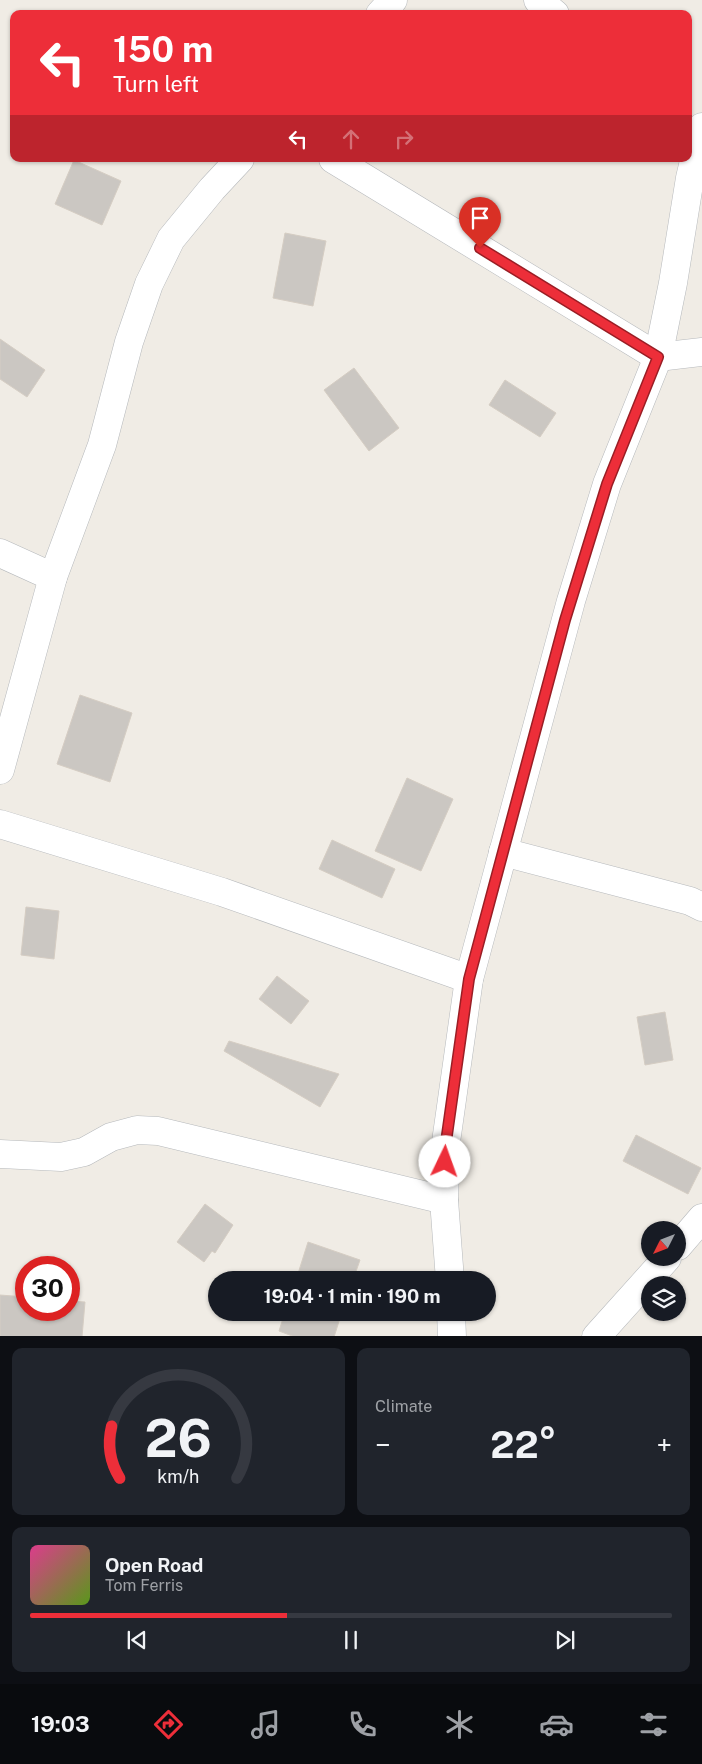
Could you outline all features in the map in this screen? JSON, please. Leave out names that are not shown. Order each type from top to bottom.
[{"type":"street","points":[[384,10],[393,0]]},
{"type":"street","points":[[538,0],[550,10]]},
{"type":"street","points":[[449,1271],[444,1200],[446,1142],[469,979],[571,601],[604,493],[658,357],[673,284],[690,178],[702,128],[692,120]]},
{"type":"street","points":[[0,770],[53,577],[102,445],[129,342],[150,284],[171,239],[212,189],[237,162]]},
{"type":"street","points":[[338,162],[658,357],[702,352]]},
{"type":"street","points":[[0,553],[53,577]]},
{"type":"street","points":[[0,824],[222,892],[469,979]]},
{"type":"street","points":[[503,852],[690,901],[702,907]]},
{"type":"street","points":[[0,1154],[61,1157],[84,1152],[111,1137],[137,1130],[158,1131],[444,1200]]},
{"type":"street","points":[[686,1237],[701,1221]]},
{"type":"street","points":[[596,1336],[660,1266]]},
{"type":"street","points":[[451,1321],[452,1336]]},
{"type":"building","points":[[73,162],[78,162],[121,181],[102,225],[55,204]]},
{"type":"building","points":[[285,233],[326,241],[313,306],[273,298]]},
{"type":"building","points":[[0,339],[45,370],[27,397],[0,379]]},
{"type":"building","points":[[354,368],[399,428],[369,451],[324,390]]},
{"type":"building","points":[[505,380],[556,413],[540,437],[489,405]]},
{"type":"building","points":[[80,695],[132,713],[110,782],[57,764]]},
{"type":"building","points":[[407,778],[453,799],[421,871],[375,851]]},
{"type":"building","points":[[332,840],[395,869],[382,898],[319,869]]},
{"type":"building","points":[[26,907],[59,911],[54,959],[21,955]]},
{"type":"building","points":[[277,976],[309,1001],[291,1024],[259,999]]},
{"type":"building","points":[[665,1012],[673,1060],[645,1065],[637,1017]]},
{"type":"building","points":[[229,1041],[339,1074],[320,1107],[224,1051]]},
{"type":"building","points":[[636,1135],[701,1168],[688,1194],[623,1161]]},
{"type":"building","points":[[205,1204],[233,1225],[215,1253],[212,1251],[204,1262],[177,1242]]},
{"type":"building","points":[[308,1242],[360,1260],[356,1271],[299,1271]]},
{"type":"building","points":[[0,1295],[15,1296],[15,1321],[80,1321],[80,1302],[85,1302],[82,1336],[0,1336]]},
{"type":"building","points":[[282,1321],[339,1321],[334,1336],[292,1336],[279,1331]]},
{"type":"route","points":[[445,1162],[446,1142],[469,979],[565,620],[607,484],[658,357],[480,248]]}]
